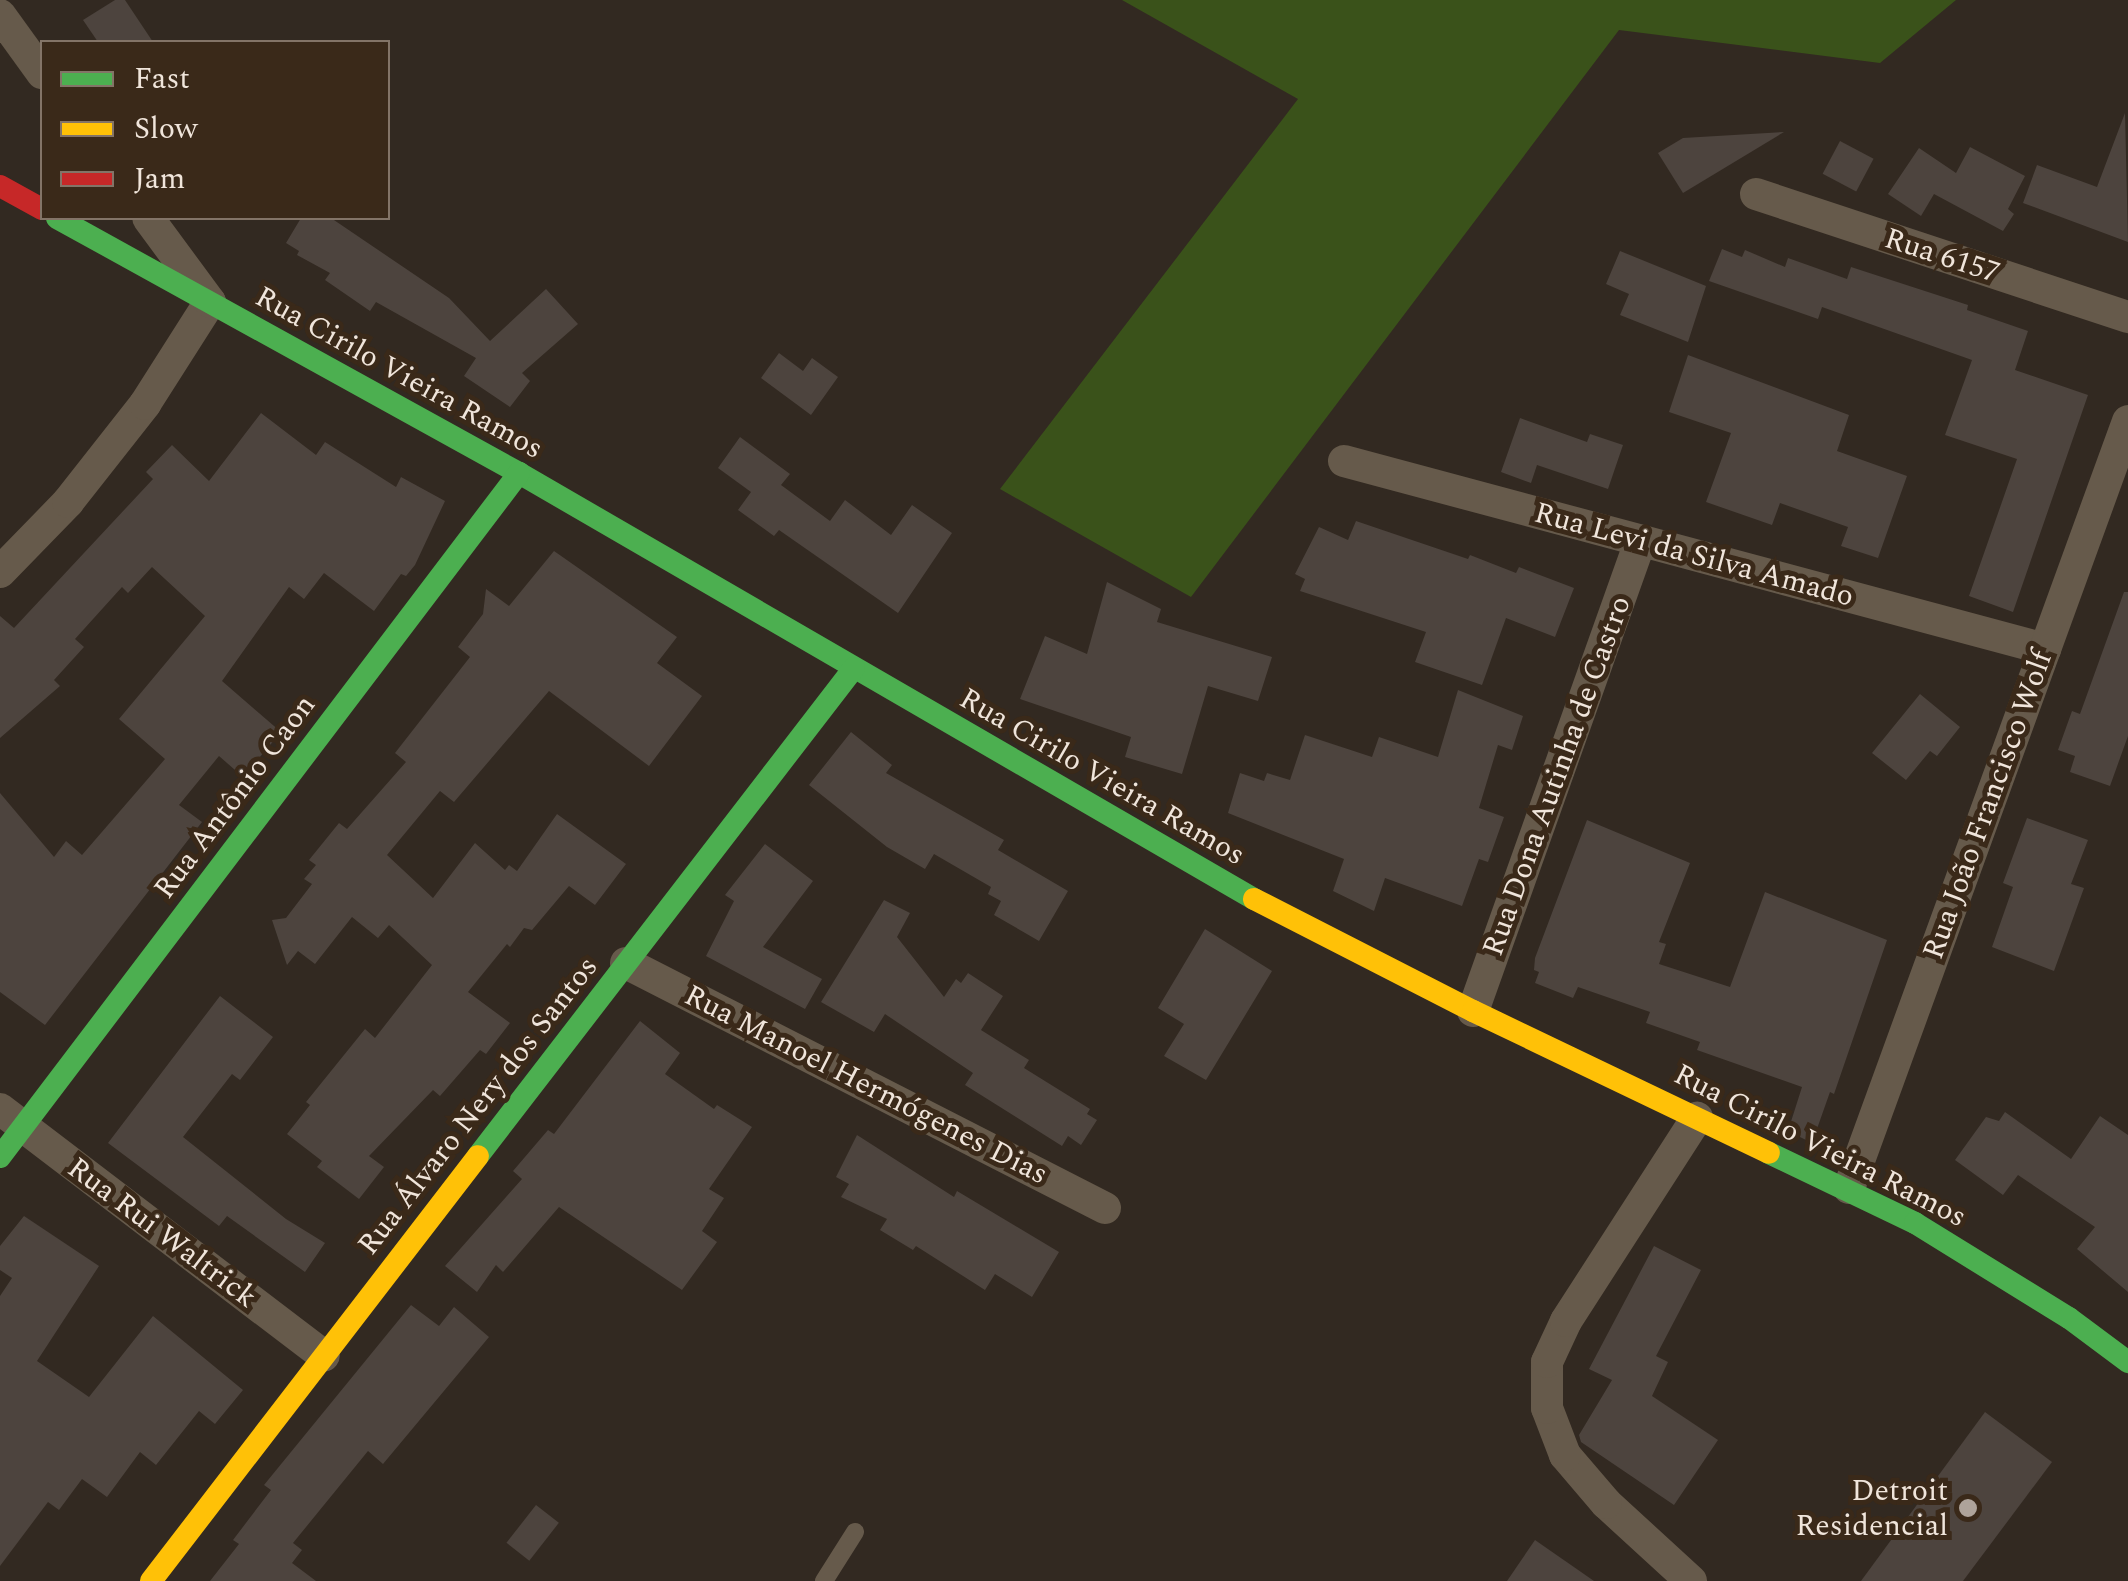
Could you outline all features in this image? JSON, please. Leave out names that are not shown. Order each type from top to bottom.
[{"type":"main road","points":[[0,186],[40,208]]},
{"type":"main road","name":"Rua Cirilo Vieira Ramos","points":[[62,220],[518,473],[1244,894],[1473,1011],[1849,1188],[1999,1273],[2128,1362]]},
{"type":"main road","name":"Rua Antônio Caon","points":[[0,1157],[12,1118],[518,473]]},
{"type":"main road","name":"Rua Álvaro Nery dos Santos","points":[[150,1581],[854,668]]},
{"type":"street","points":[[0,15],[40,70]]},
{"type":"street","name":"Rua 6157","points":[[1756,194],[2128,317]]},
{"type":"street","points":[[0,572],[68,502],[145,404],[210,302],[149,220]]},
{"type":"street","name":"Rua João Francisco Wolf","points":[[1849,1188],[2128,421]]},
{"type":"street","name":"Rua Levi da Silva Amado","points":[[1344,461],[2045,649]]},
{"type":"street","name":"Rua Dona Autinha de Castro","points":[[1473,1011],[1640,541]]},
{"type":"street","name":"Rua Manoel Hermógenes Dias","points":[[626,964],[1106,1208]]},
{"type":"street","name":"Rua Rui Waltrick","points":[[12,1118],[324,1356]]},
{"type":"street","points":[[1690,1581],[1606,1504],[1565,1455],[1547,1408],[1547,1362],[1566,1321],[1697,1118]]},
{"type":"lane","points":[[824,1581],[855,1532]]},
{"type":"green space","points":[[1122,0],[1956,0],[1880,63],[1619,30],[1191,597],[1000,489],[1298,99]]},
{"type":"building","points":[[115,0],[125,0],[152,40],[97,40],[83,20]]},
{"type":"building","points":[[2125,113],[2128,242],[2023,203],[2037,165],[2097,187]]},
{"type":"building","points":[[1784,132],[1683,193],[1658,153],[1683,138]]},
{"type":"building","points":[[1840,141],[1874,159],[1856,192],[1823,174]]},
{"type":"building","points":[[1970,147],[2025,176],[2008,209],[2014,214],[2003,231],[1934,194],[1921,216],[1888,194],[1919,148],[1956,173]]},
{"type":"building","points":[[300,220],[334,220],[449,298],[490,341],[546,289],[578,324],[522,373],[530,381],[510,407],[464,376],[476,358],[376,302],[370,311],[325,280],[330,273],[297,255],[299,251],[286,243]]},
{"type":"building","points":[[1722,249],[1742,257],[1745,250],[1785,267],[1788,258],[1847,279],[1851,267],[1968,305],[1967,310],[2028,331],[2015,370],[2088,395],[2013,612],[1969,596],[2017,459],[1945,435],[1972,360],[1822,307],[1818,319],[1709,281]]},
{"type":"building","points":[[1620,251],[1706,286],[1688,342],[1620,315],[1629,294],[1606,284]]},
{"type":"building","points":[[779,353],[803,371],[812,358],[838,377],[811,415],[761,378]]},
{"type":"building","points":[[1688,355],[1849,415],[1837,451],[1907,476],[1878,558],[1841,546],[1848,527],[1780,503],[1772,525],[1706,502],[1731,433],[1669,412]]},
{"type":"building","points":[[261,413],[316,455],[325,442],[396,487],[401,477],[445,501],[415,565],[406,576],[401,574],[374,611],[324,573],[304,599],[289,587],[222,681],[281,732],[243,777],[219,756],[179,805],[202,822],[45,1025],[0,992],[0,793],[54,857],[66,841],[82,855],[165,759],[119,719],[205,616],[152,567],[128,593],[122,587],[75,639],[84,647],[54,680],[60,686],[0,738],[0,616],[14,628],[153,479],[146,472],[172,445],[209,481]]},
{"type":"building","points":[[1520,418],[1587,442],[1590,434],[1623,445],[1608,489],[1537,465],[1531,483],[1501,472]]},
{"type":"building","points":[[740,437],[790,474],[781,485],[830,521],[845,500],[891,535],[912,505],[952,533],[898,613],[779,530],[774,536],[738,510],[751,492],[718,468]]},
{"type":"building","points":[[1356,521],[1516,573],[1519,567],[1574,588],[1555,637],[1506,618],[1482,685],[1415,662],[1426,632],[1300,591],[1305,579],[1295,574],[1319,527],[1348,540]]},
{"type":"building","points":[[554,551],[677,637],[657,663],[702,696],[649,766],[549,691],[454,802],[440,791],[387,855],[433,898],[475,843],[505,870],[509,865],[517,871],[557,814],[626,864],[595,905],[569,886],[532,930],[524,928],[510,947],[507,944],[468,992],[510,1023],[486,1054],[480,1050],[440,1096],[433,1090],[369,1156],[384,1167],[359,1199],[317,1167],[322,1161],[287,1134],[310,1105],[306,1102],[365,1029],[375,1038],[432,965],[389,925],[378,938],[352,917],[315,964],[298,951],[287,965],[272,920],[286,918],[312,884],[304,879],[316,865],[309,860],[339,823],[347,829],[406,762],[395,753],[470,657],[458,647],[483,614],[486,589],[509,606]]},
{"type":"building","points":[[1107,582],[1161,609],[1157,622],[1272,657],[1258,701],[1208,686],[1182,774],[1125,757],[1131,737],[1020,699],[1045,636],[1087,654]]},
{"type":"building","points":[[2124,592],[2128,592],[2128,736],[2110,786],[2070,772],[2075,756],[2058,750],[2072,711],[2080,714]]},
{"type":"building","points":[[1458,690],[1523,716],[1512,750],[1498,745],[1479,808],[1504,817],[1488,862],[1479,859],[1462,906],[1385,878],[1374,911],[1333,891],[1344,859],[1228,813],[1240,773],[1264,781],[1267,773],[1290,780],[1305,735],[1372,757],[1379,737],[1438,757]]},
{"type":"building","points":[[1920,694],[1960,727],[1937,756],[1930,751],[1906,780],[1872,753]]},
{"type":"building","points":[[851,732],[892,765],[886,773],[1004,840],[998,850],[1068,891],[1039,941],[994,915],[1001,901],[988,894],[991,887],[934,854],[925,869],[887,847],[809,785]]},
{"type":"building","points":[[2027,818],[2088,840],[2071,884],[2084,888],[2054,971],[1992,947],[2013,887],[2003,883]]},
{"type":"building","points":[[1587,820],[1690,863],[1659,942],[1666,944],[1659,964],[1730,987],[1765,892],[1887,940],[1834,1094],[1830,1092],[1812,1143],[1788,1131],[1802,1087],[1697,1050],[1700,1042],[1646,1023],[1650,1012],[1578,987],[1573,998],[1535,983],[1539,972],[1534,970],[1535,958]]},
{"type":"building","points":[[765,844],[813,881],[763,947],[822,979],[805,1009],[706,956],[734,901],[725,895]]},
{"type":"building","points":[[884,900],[910,913],[897,937],[944,997],[956,979],[961,983],[968,973],[1003,996],[981,1030],[1029,1060],[1024,1068],[1090,1109],[1087,1114],[1097,1120],[1081,1145],[1068,1136],[1062,1146],[965,1085],[973,1073],[885,1014],[874,1032],[821,1002]]},
{"type":"building","points":[[1205,929],[1272,971],[1206,1080],[1164,1056],[1184,1024],[1158,1008]]},
{"type":"building","points":[[220,996],[273,1037],[240,1080],[232,1074],[183,1137],[286,1219],[325,1243],[305,1272],[227,1216],[219,1226],[108,1143]]},
{"type":"building","points":[[640,1021],[680,1053],[665,1074],[714,1109],[717,1105],[752,1127],[709,1189],[724,1198],[702,1231],[717,1242],[682,1290],[559,1207],[503,1272],[496,1265],[477,1292],[445,1266],[522,1179],[513,1171],[548,1130],[554,1134]]},
{"type":"building","points":[[2005,1112],[2071,1159],[2100,1116],[2128,1135],[2128,1292],[2077,1249],[2095,1227],[2018,1175],[2003,1195],[1955,1160],[1986,1117],[1999,1121]]},
{"type":"building","points":[[857,1135],[954,1197],[957,1191],[1059,1252],[1032,1297],[995,1274],[985,1290],[916,1246],[913,1250],[880,1230],[887,1219],[841,1197],[849,1184],[836,1177]]},
{"type":"building","points":[[24,1216],[99,1266],[37,1361],[89,1397],[153,1316],[243,1390],[215,1424],[199,1411],[156,1465],[140,1452],[107,1497],[82,1479],[59,1510],[48,1502],[0,1566],[0,1296],[12,1278],[0,1270],[0,1246]]},
{"type":"building","points":[[1654,1246],[1701,1270],[1656,1356],[1668,1362],[1652,1396],[1718,1440],[1674,1505],[1581,1442],[1579,1435],[1612,1380],[1589,1369]]},
{"type":"building","points":[[411,1305],[439,1326],[454,1307],[489,1337],[383,1464],[368,1451],[293,1543],[302,1550],[292,1563],[316,1581],[210,1581],[239,1544],[233,1540],[271,1490],[264,1485]]},
{"type":"building","name":"Detroit Residencial","points":[[1985,1412],[2052,1462],[1963,1581],[1861,1581]]},
{"type":"building","points":[[536,1505],[559,1523],[529,1561],[506,1543]]},
{"type":"building","points":[[1535,1540],[1594,1581],[1507,1581]]},
{"type":"traffic: fast","points":[[61,220],[519,473],[1254,899]]},
{"type":"traffic: fast","points":[[0,1157],[519,473]]},
{"type":"traffic: fast","points":[[478,1156],[854,668]]},
{"type":"traffic: fast","points":[[1769,1153],[1915,1223],[2069,1318],[2128,1362]]},
{"type":"traffic: slow","points":[[1254,899],[1473,1011],[1769,1153]]},
{"type":"traffic: slow","points":[[151,1581],[478,1156]]},
{"type":"traffic: jam","points":[[0,186],[40,208]]},
{"type":"place","name":"Detroit Residencial","points":[[1968,1508]]}]
